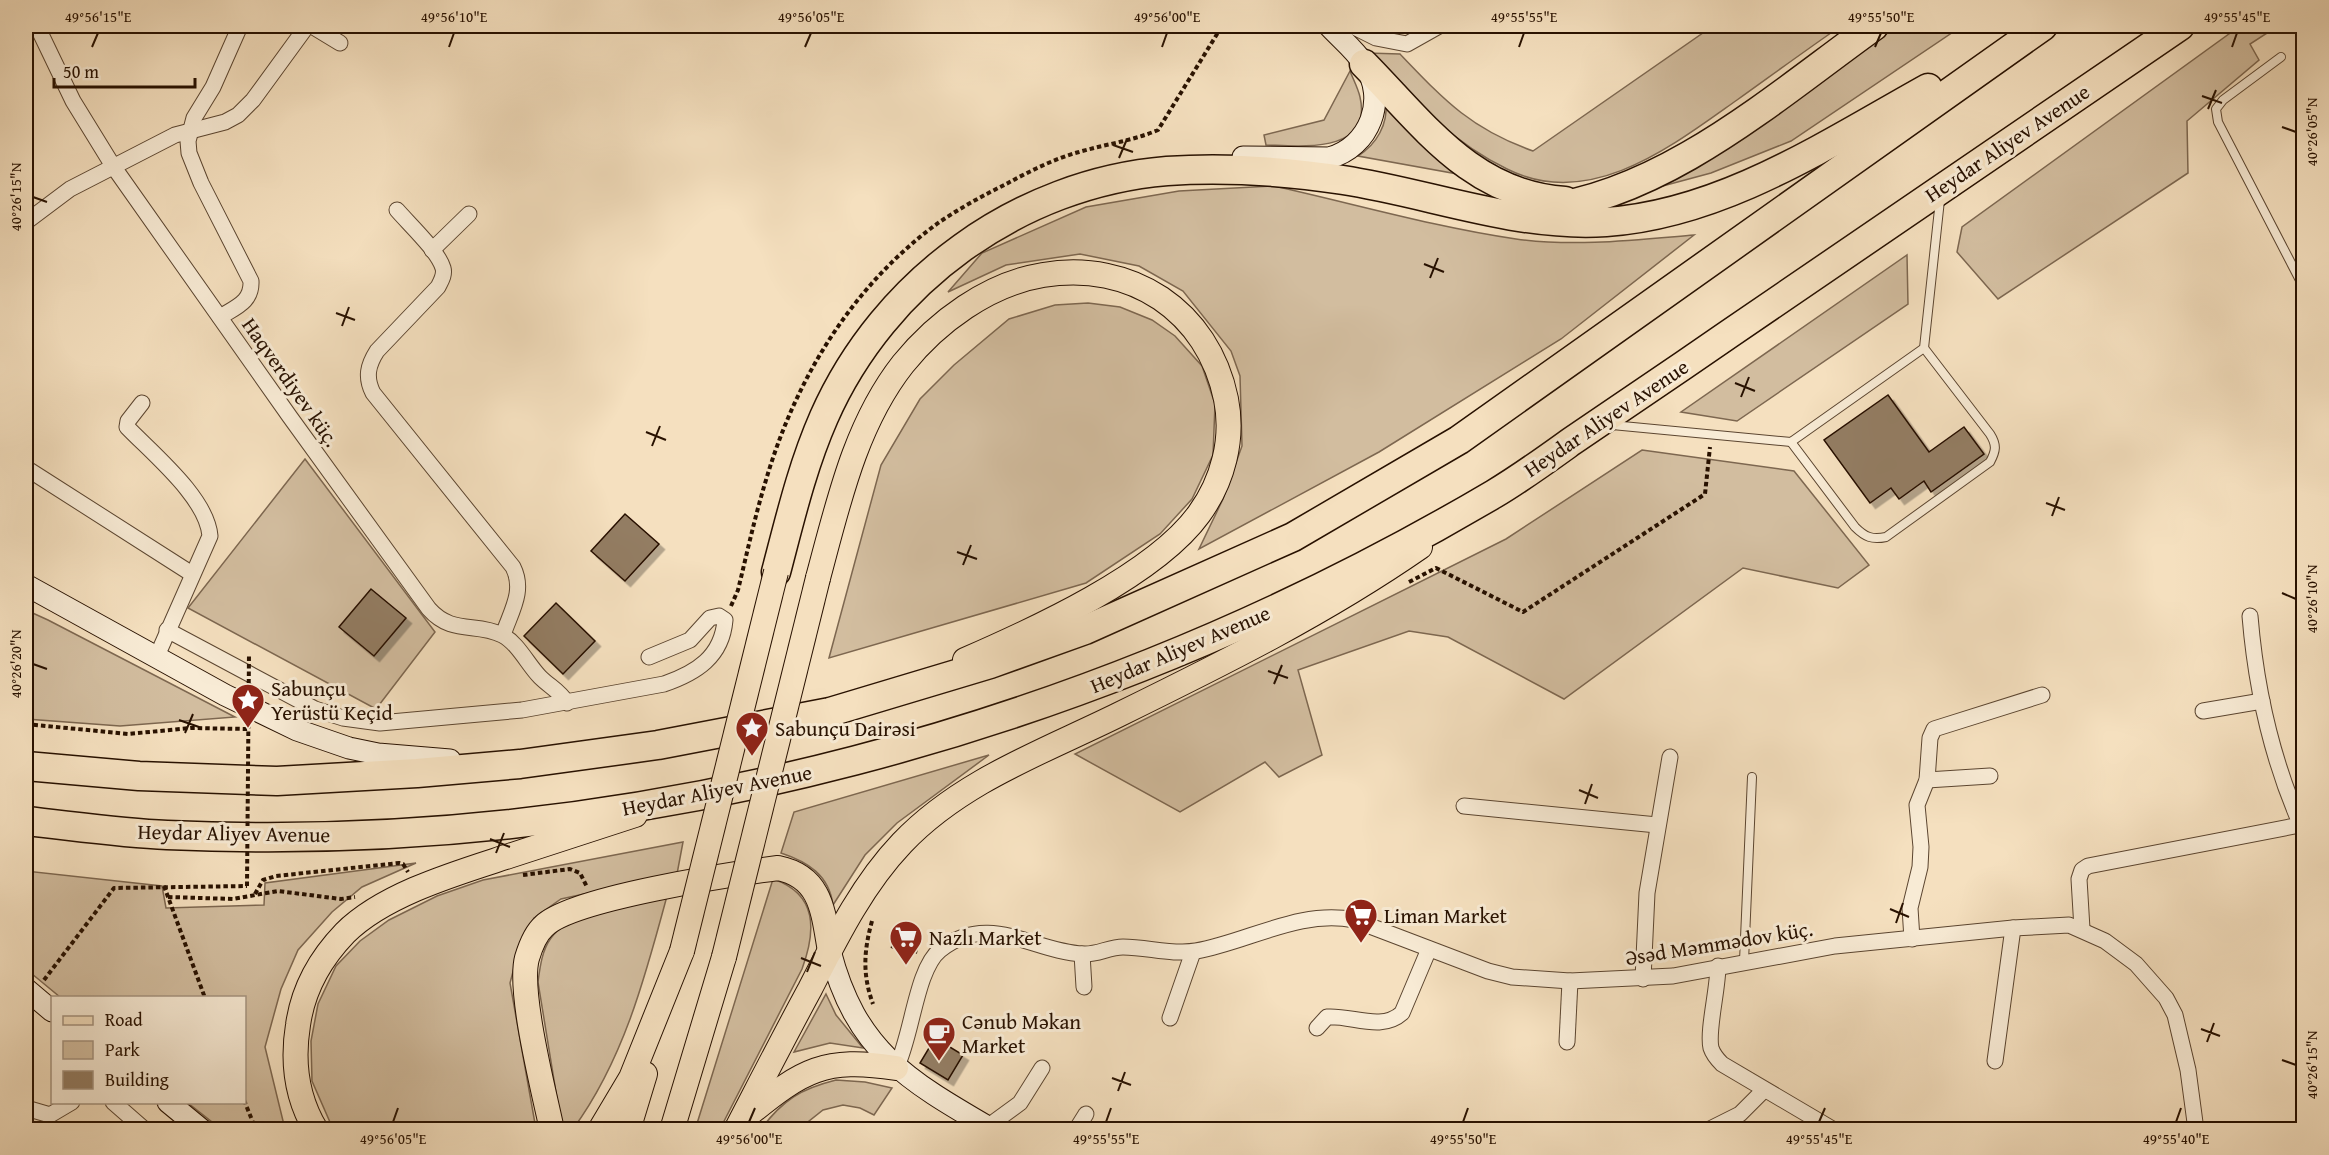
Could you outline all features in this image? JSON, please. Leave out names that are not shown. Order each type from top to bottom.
[{"type":"highway","points":[[1491,211],[1526,210],[1579,202],[1635,183],[1700,148],[1874,26]]},
{"type":"highway","points":[[776,572],[803,471],[824,416],[851,367],[880,324],[931,270],[958,250],[997,225],[1071,192],[1102,183],[1164,172],[1270,171],[1360,183],[1491,211],[1570,222],[1605,222],[1651,217],[1716,198],[1820,147],[2043,26]]},
{"type":"highway","points":[[26,766],[139,776],[277,781],[417,774],[520,764],[700,737],[830,712],[990,664],[1085,630],[1293,537],[1459,440],[2043,26]]},
{"type":"highway","name":"Heydar Aliyev Avenue","points":[[26,821],[142,834],[272,837],[416,831],[520,822],[688,797],[838,766],[910,748],[1104,683],[1218,636],[1336,582],[1499,492],[2180,26]]},
{"type":"highway","points":[[1364,64],[1452,154],[1474,172],[1525,194],[1579,202]]},
{"type":"main road","points":[[1071,192],[1116,172],[1166,161],[1206,157],[1309,159],[1342,154],[1355,147],[1364,136],[1373,110],[1375,91],[1364,64],[1339,27]]},
{"type":"main road","points":[[672,1130],[724,957],[818,578],[851,464],[874,408],[903,365],[926,339],[966,307],[1000,288],[1040,275],[1076,272],[1111,278],[1148,290],[1177,309],[1203,339],[1213,355],[1222,381],[1228,412],[1228,438],[1222,467],[1212,492],[1184,533],[1115,584],[1022,635],[895,692]]},
{"type":"main road","points":[[738,1126],[853,909],[888,858],[925,821],[949,802],[999,771],[1196,677],[1295,625],[1389,568],[1499,492]]},
{"type":"main road","points":[[628,1130],[682,951],[776,572]]},
{"type":"main road","points":[[26,585],[265,716],[349,748],[414,758],[520,764]]},
{"type":"main road","points":[[316,1130],[300,1093],[295,1069],[295,1042],[300,1011],[309,983],[324,958],[347,932],[378,909],[424,886],[688,797]]},
{"type":"main road","points":[[26,828],[142,834]]},
{"type":"main road","points":[[552,1130],[528,1003],[526,959],[544,926],[563,913],[605,901],[778,868],[803,876],[812,886],[822,909],[839,985],[849,1007],[875,1047],[896,1068],[988,1128]]},
{"type":"main road","points":[[600,1130],[631,1078],[682,951]]},
{"type":"main road","points":[[29,992],[51,1010]]},
{"type":"main road","points":[[738,1126],[804,1073],[837,1064],[853,1063],[896,1068]]},
{"type":"main road","points":[[170,1104],[202,1130]]},
{"type":"street","name":"Haqverdiyev küç.","points":[[37,26],[73,101],[113,166],[429,609],[437,618],[452,625],[503,635]]},
{"type":"street","points":[[220,317],[247,300],[251,291],[251,281],[201,183],[189,153],[188,131],[213,87],[240,26]]},
{"type":"street","points":[[26,222],[70,189],[113,166],[175,135],[225,122],[238,115],[253,100],[307,26]]},
{"type":"street","points":[[312,26],[340,43]]},
{"type":"street","points":[[1339,27],[1407,44],[1439,26]]},
{"type":"street","points":[[398,210],[432,250],[443,268],[443,277],[438,287],[377,351],[370,362],[369,385],[373,393],[513,567],[519,579],[519,590],[503,635],[540,677],[558,690],[567,703]]},
{"type":"street","points":[[432,250],[469,214]]},
{"type":"street","points":[[142,403],[128,421],[127,427],[195,498],[210,529],[210,536],[157,656]]},
{"type":"street","points":[[26,468],[192,574]]},
{"type":"street","points":[[167,630],[315,709],[344,718],[396,723],[567,703],[664,684],[683,677],[708,661],[720,645],[725,620],[719,616],[710,618],[690,640],[649,657]]},
{"type":"street","points":[[2082,929],[2079,879],[2082,870],[2088,866],[2302,829],[2272,742],[2253,654],[2250,616]]},
{"type":"street","points":[[1912,939],[1910,908],[1920,867],[1921,847],[1917,805],[1927,780],[1930,738],[1934,729],[2042,695]]},
{"type":"street","points":[[2203,711],[2262,701]]},
{"type":"street","points":[[1644,979],[1647,893],[1670,757]]},
{"type":"street","points":[[1927,780],[1990,776]]},
{"type":"street","points":[[1464,806],[1657,825]]},
{"type":"street","name":"Əsəd Məmmədov küç.","points":[[929,962],[939,951],[958,939],[982,934],[1027,939],[1082,954],[1122,947],[1193,952],[1304,920],[1339,917],[1354,920],[1429,950],[1512,977],[1570,981],[1644,979],[1673,976],[1834,946],[2013,928],[2069,925],[2105,941],[2136,963],[2166,998],[2175,1015],[2188,1070],[2196,1130]]},
{"type":"street","points":[[1995,1061],[2013,928]]},
{"type":"street","points":[[1317,1028],[1327,1017],[1383,1023],[1395,1020],[1402,1013],[1429,950]]},
{"type":"street","points":[[1170,1018],[1193,952]]},
{"type":"street","points":[[1082,954],[1084,987]]},
{"type":"street","points":[[896,1068],[905,1047],[929,962]]},
{"type":"street","points":[[1718,966],[1717,993],[1710,1037],[1711,1051],[1722,1064],[1834,1130]]},
{"type":"street","points":[[1567,1042],[1570,981]]},
{"type":"street","points":[[988,1128],[1020,1102],[1042,1068]]},
{"type":"street","points":[[1708,1130],[1740,1114],[1764,1090]]},
{"type":"street","points":[[26,1108],[50,1115],[69,1104]]},
{"type":"street","points":[[114,1104],[145,1130]]},
{"type":"street","points":[[1076,1130],[1086,1114]]},
{"type":"lane","points":[[2281,57],[2223,100],[2216,109],[2218,122],[2304,288]]},
{"type":"lane","points":[[1791,442],[1855,527],[1864,536],[1875,539],[1886,537],[1990,462],[1995,452],[1995,442],[1924,348],[1941,188]]},
{"type":"lane","points":[[1598,424],[1791,442],[1924,348]]},
{"type":"lane","points":[[1744,961],[1752,777]]},
{"type":"path","points":[[1403,585],[1436,568],[1523,612],[1705,494],[1711,434]]},
{"type":"path","points":[[26,625],[33,623]]},
{"type":"path","points":[[29,992],[114,888],[247,886],[249,654]]},
{"type":"path","points":[[26,724],[128,734],[191,728],[249,729]]},
{"type":"path","points":[[398,876],[408,872]]},
{"type":"path","points":[[164,886],[204,996]]},
{"type":"path","points":[[168,897],[233,899],[278,891],[341,899],[358,896]]},
{"type":"path","points":[[873,919],[864,958],[865,977],[875,1009]]},
{"type":"path","points":[[891,946],[919,952],[929,962]]},
{"type":"path","points":[[246,1104],[256,1130]]},
{"type":"green space","points":[[1713,26],[1841,26],[1712,118],[1658,153],[1629,168],[1599,178],[1569,182],[1538,180],[1507,169],[1468,146],[1432,117],[1368,53],[1400,54],[1460,112],[1492,133],[1533,151]]},
{"type":"green space","points":[[1897,26],[1962,26],[1791,141],[1711,173],[1659,187]]},
{"type":"green space","points":[[2240,26],[2278,26],[2250,44],[2259,60],[2187,121],[2188,173],[1998,299],[1957,252],[1962,227]]},
{"type":"green space","points":[[1350,71],[1360,97],[1361,115],[1356,129],[1345,138],[1331,143],[1297,146],[1266,145],[1264,135],[1324,120]]},
{"type":"green space","points":[[1386,102],[1463,175],[1358,156],[1371,146],[1380,133],[1385,118]]},
{"type":"green space","points":[[1274,186],[1425,222],[1516,239],[1582,243],[1694,235],[1561,339],[1379,452],[1199,549],[1223,499],[1242,446],[1240,376],[1231,351],[1183,291],[1139,266],[1080,254],[1006,265],[948,292],[982,253],[1086,207],[1179,191]]},
{"type":"green space","points":[[1907,255],[1908,304],[1737,421],[1681,412]]},
{"type":"green space","points":[[1088,303],[1120,307],[1152,320],[1175,336],[1202,366],[1215,404],[1213,455],[1192,499],[1160,534],[1086,583],[829,658],[881,465],[920,399],[954,365],[1009,319],[1055,305]]},
{"type":"green space","points":[[1642,450],[1794,471],[1869,565],[1838,588],[1743,568],[1564,699],[1448,637],[1409,631],[1298,670],[1322,755],[1279,777],[1265,762],[1180,812],[1075,754],[1506,539]]},
{"type":"green space","points":[[305,459],[435,632],[376,709],[188,608]]},
{"type":"green space","points":[[26,610],[235,717],[120,726],[26,719]]},
{"type":"green space","points":[[989,755],[897,823],[865,855],[833,905],[827,885],[816,871],[781,853],[794,812]]},
{"type":"green space","points":[[683,842],[677,874],[561,899],[534,918],[519,949],[510,983],[536,1129],[333,1129],[312,1081],[311,1041],[318,1004],[336,966],[360,941],[389,920],[437,896],[483,880]]},
{"type":"green space","points":[[416,863],[362,887],[332,912],[298,950],[281,989],[265,1047],[285,1129],[221,1129],[189,1104],[246,1104],[246,996],[59,996],[26,969],[26,871],[162,886],[166,908],[264,905],[265,883]]},
{"type":"green space","points":[[773,879],[788,886],[806,904],[811,928],[807,955],[720,1129],[695,1130]]},
{"type":"green space","points":[[667,896],[641,988],[619,1047],[606,1075],[573,1129],[562,1129],[538,982],[545,948],[560,929],[573,921],[604,910]]},
{"type":"green space","points":[[826,994],[836,1015],[863,1048],[830,1043],[794,1052]]},
{"type":"green space","points":[[836,1080],[865,1082],[892,1088],[874,1115],[860,1108],[843,1105],[823,1110],[799,1129],[761,1129],[777,1110],[793,1097],[812,1087]]},
{"type":"building","points":[[1888,395],[1929,452],[1964,427],[1984,454],[1931,492],[1924,481],[1899,499],[1891,488],[1870,503],[1824,440]]},
{"type":"building","points":[[625,514],[659,544],[625,581],[591,551]]},
{"type":"building","points":[[371,589],[406,618],[374,656],[339,627]]},
{"type":"building","points":[[556,603],[595,641],[563,674],[524,636]]},
{"type":"building","points":[[935,1038],[963,1055],[948,1080],[920,1063]]},
{"type":"place","name":"Sabunçu Yerüstü Keçid","points":[[248,729]]},
{"type":"place","name":"Sabunçu Dairəsi","points":[[752,757]]},
{"type":"place","name":"Liman Market","points":[[1361,944]]},
{"type":"place","name":"Nazlı Market","points":[[906,966]]},
{"type":"place","name":"Cənub Məkan Market","points":[[939,1062]]}]
